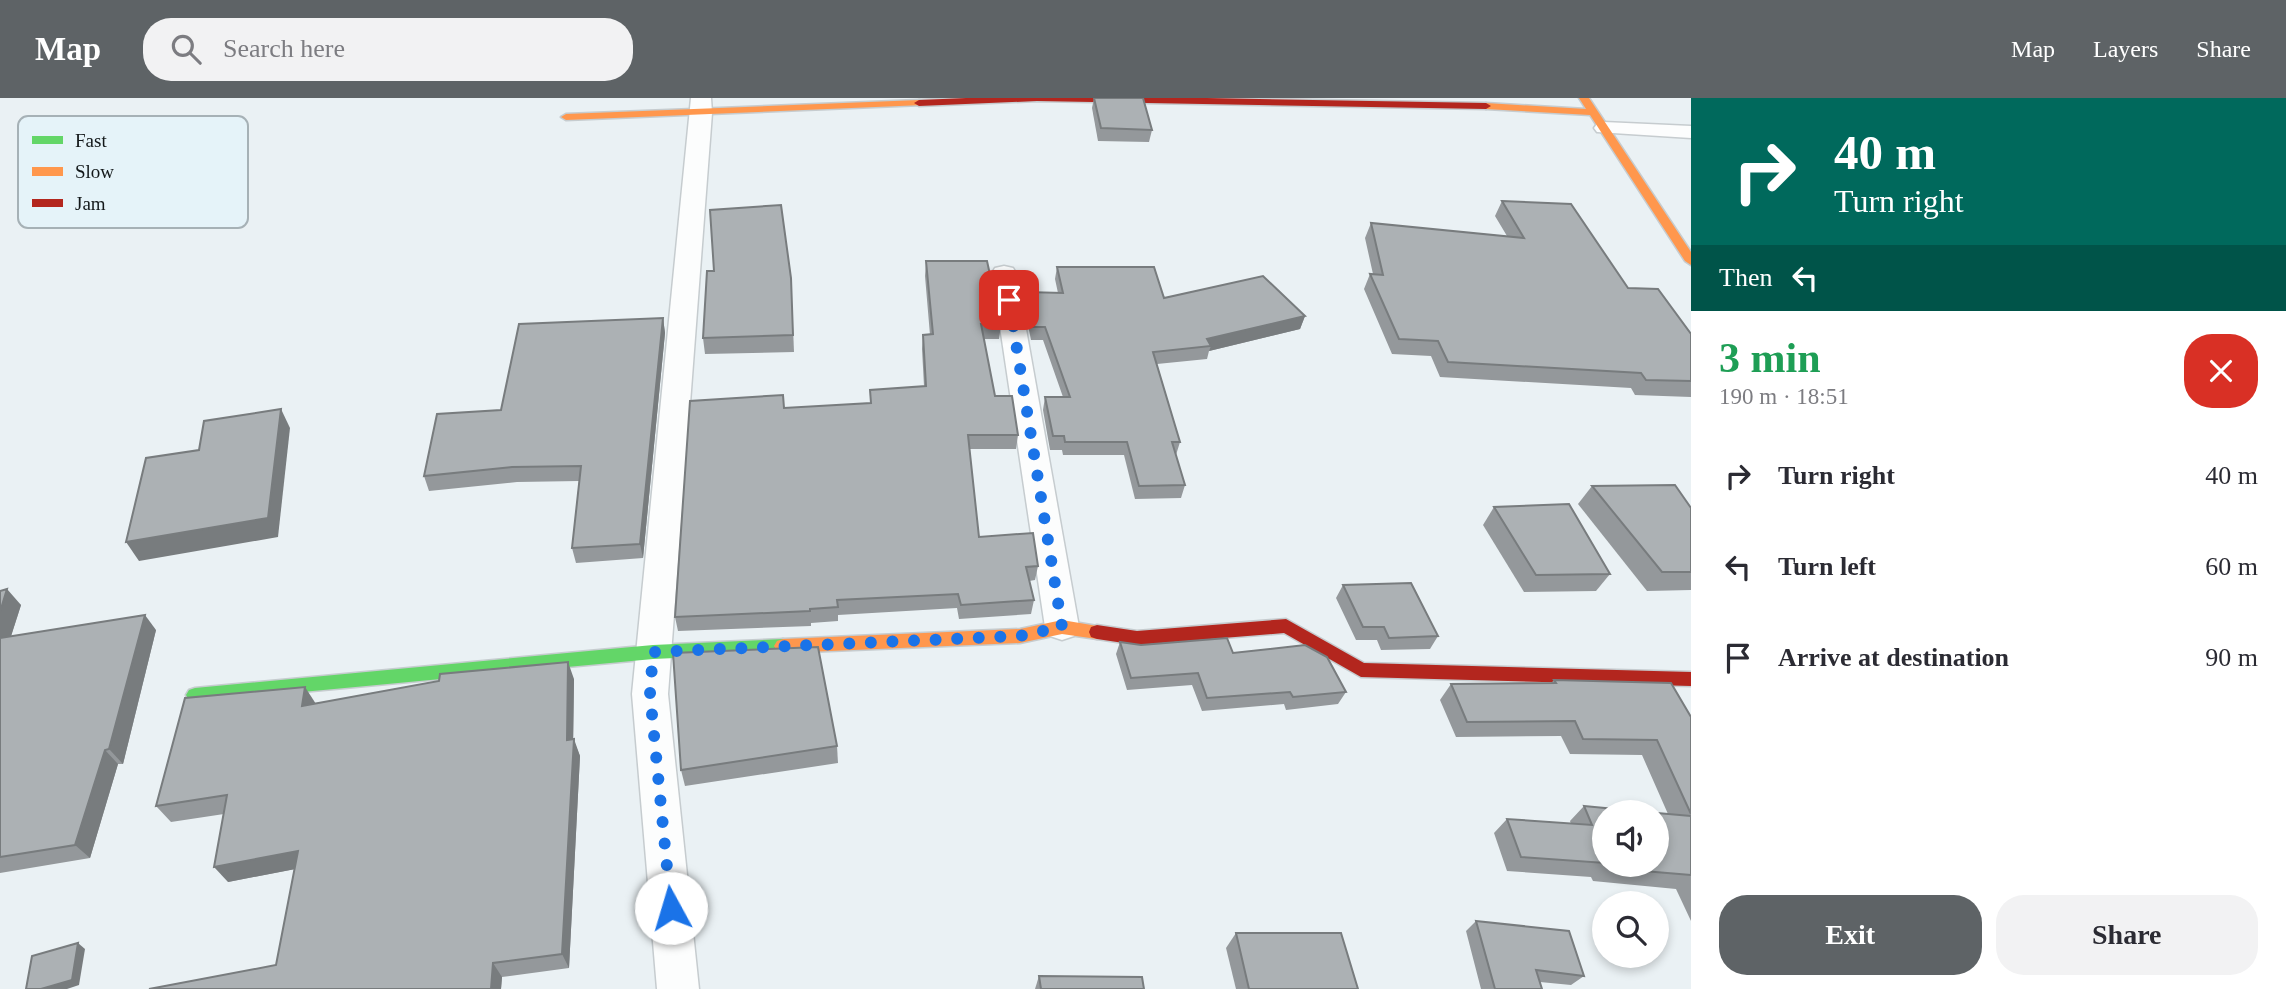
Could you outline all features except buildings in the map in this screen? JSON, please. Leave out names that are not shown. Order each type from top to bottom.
[{"type":"street","points":[[566,117],[701,105],[1037,98],[1472,105],[1593,112],[1691,132]]},
{"type":"street","points":[[678,989],[650,694],[701,105]]},
{"type":"street","points":[[1593,112],[1691,261]]},
{"type":"street","points":[[1004,273],[1062,627]]},
{"type":"street","points":[[195,695],[653,652],[1020,636],[1062,627],[1137,638],[1286,626],[1361,670],[1691,679]]},
{"type":"traffic: fast","points":[[195,695],[653,652],[783,646]]},
{"type":"traffic: slow","points":[[1584,98],[1691,261]]},
{"type":"traffic: slow","points":[[566,117],[919,103]]},
{"type":"traffic: slow","points":[[1486,106],[1593,112]]},
{"type":"traffic: slow","points":[[783,646],[1020,636],[1062,627],[1097,632]]},
{"type":"traffic: jam","points":[[919,103],[1037,98],[1486,106]]},
{"type":"traffic: jam","points":[[1097,632],[1137,638],[1286,626],[1361,670],[1691,679]]},
{"type":"route","points":[[671,908],[650,694],[653,652],[1020,636],[1062,627],[1009,300]]}]
